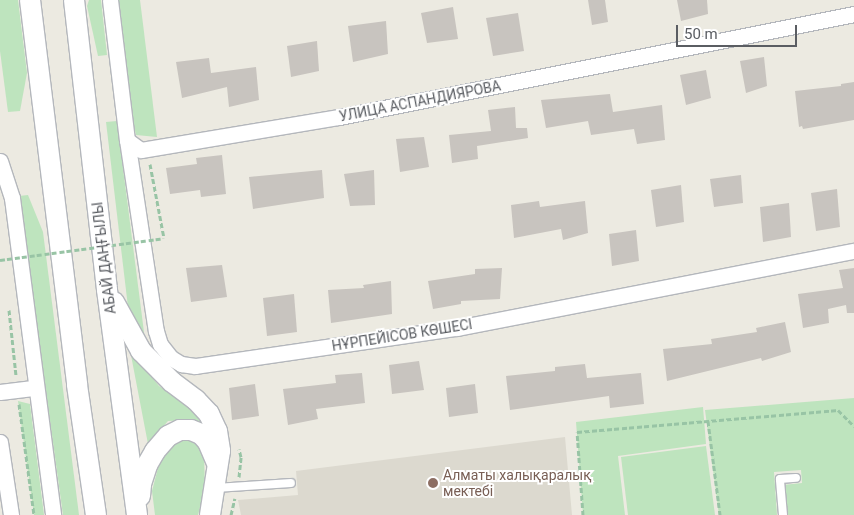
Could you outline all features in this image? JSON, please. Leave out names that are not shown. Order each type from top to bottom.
[{"type":"main road","points":[[30,0],[77,385],[96,515]]},
{"type":"main road","name":"АБАЙ ДАҢҒЫЛЫ","points":[[74,0],[107,290],[138,515]]},
{"type":"main road","points":[[107,290],[141,350],[156,368],[196,400],[209,414],[217,431],[220,451],[210,515]]},
{"type":"main road","points":[[138,515],[141,484],[147,465],[154,451],[168,436],[180,430],[191,430],[201,434],[208,442],[217,479]]},
{"type":"street","points":[[110,0],[127,140]]},
{"type":"street","name":"УЛИЦА АСПАНДИЯРОВА","points":[[127,140],[133,146],[146,149],[339,117],[854,14]]},
{"type":"street","name":"НҰРПЕЙІСОВ КӨШЕСІ","points":[[127,140],[156,331],[160,344],[170,358],[182,364],[195,366],[457,328],[854,251]]},
{"type":"street","points":[[0,163],[12,198],[35,388],[53,515]]},
{"type":"street","points":[[0,392],[35,388]]},
{"type":"street","points":[[0,442],[11,515]]},
{"type":"lane","points":[[783,515],[780,479],[796,478]]},
{"type":"lane","points":[[217,479],[291,482]]},
{"type":"path","points":[[0,260],[164,238],[152,169]]},
{"type":"path","points":[[17,391],[34,515]]},
{"type":"path","points":[[583,515],[577,432],[838,410],[854,426]]},
{"type":"path","points":[[708,421],[720,515]]},
{"type":"shaded area","name":"Алматы халықаралық мектебі","points":[[565,437],[572,515],[241,515],[238,500],[298,495],[296,471]]},
{"type":"green space","points":[[0,0],[18,0],[27,73],[20,111],[8,112],[0,51]]},
{"type":"green space","points":[[89,0],[101,0],[107,55],[98,56],[87,6]]},
{"type":"green space","points":[[118,0],[140,0],[157,137],[136,135],[132,119]]},
{"type":"green space","points":[[117,121],[145,340],[128,307],[106,122]]},
{"type":"green space","points":[[28,195],[43,232],[79,515],[63,515],[19,196]]},
{"type":"green space","points":[[130,350],[159,386],[199,412],[206,430],[195,420],[168,421],[148,444]]},
{"type":"green space","points":[[854,398],[854,515],[786,515],[783,485],[802,483],[801,470],[774,472],[777,515],[719,515],[705,410]]},
{"type":"green space","points":[[18,401],[30,404],[44,515],[34,515]]},
{"type":"green space","points":[[703,407],[706,444],[618,456],[625,515],[583,515],[576,422]]},
{"type":"green space","points":[[190,439],[202,442],[204,454],[205,489],[198,515],[155,515],[152,491],[161,456],[179,440]]},
{"type":"green space","points":[[706,446],[715,515],[628,515],[621,457]]},
{"type":"building","points":[[588,0],[605,0],[608,22],[592,25]]},
{"type":"building","points":[[677,0],[707,0],[708,14],[681,21]]},
{"type":"building","points":[[453,7],[458,39],[427,43],[421,13]]},
{"type":"building","points":[[518,13],[524,51],[493,56],[486,18]]},
{"type":"building","points":[[386,21],[388,54],[353,62],[348,26]]},
{"type":"building","points":[[317,41],[319,71],[291,77],[287,46]]},
{"type":"building","points":[[764,57],[767,86],[746,93],[740,61]]},
{"type":"building","points":[[209,58],[211,73],[256,67],[259,100],[229,107],[227,87],[182,98],[176,62]]},
{"type":"building","points":[[706,70],[711,98],[686,105],[680,75]]},
{"type":"building","points":[[854,82],[854,120],[803,129],[802,126],[799,127],[795,91],[841,86],[841,84]]},
{"type":"building","points":[[610,94],[613,112],[662,105],[665,140],[637,144],[634,129],[591,135],[588,121],[546,128],[541,100]]},
{"type":"building","points":[[515,107],[516,128],[527,128],[528,138],[477,146],[478,159],[452,163],[449,135],[491,131],[488,110]]},
{"type":"building","points":[[424,137],[429,167],[400,172],[396,139]]},
{"type":"building","points":[[222,155],[226,194],[201,197],[200,190],[170,194],[166,168],[197,164],[196,158]]},
{"type":"building","points":[[322,170],[324,198],[253,209],[249,177]]},
{"type":"building","points":[[374,170],[375,205],[350,206],[344,174]]},
{"type":"building","points":[[741,175],[743,203],[714,207],[710,179]]},
{"type":"building","points":[[681,185],[684,222],[656,227],[651,190]]},
{"type":"building","points":[[837,189],[840,227],[816,231],[811,193]]},
{"type":"building","points":[[539,201],[540,207],[585,201],[588,233],[563,240],[561,229],[514,238],[511,205]]},
{"type":"building","points":[[789,203],[791,237],[763,242],[760,207]]},
{"type":"building","points":[[636,230],[639,261],[612,266],[609,234]]},
{"type":"building","points":[[222,265],[227,297],[191,302],[186,268]]},
{"type":"building","points":[[502,268],[500,299],[461,301],[461,304],[433,309],[428,281],[475,274],[475,269]]},
{"type":"building","points":[[854,268],[854,313],[847,313],[846,305],[828,309],[829,323],[803,328],[798,294],[843,288],[839,270]]},
{"type":"building","points":[[391,281],[392,314],[331,323],[328,290],[364,288],[363,285]]},
{"type":"building","points":[[294,294],[297,332],[267,336],[263,298]]},
{"type":"building","points":[[785,322],[791,352],[762,361],[761,358],[667,381],[663,349],[712,344],[711,339],[757,332],[756,328]]},
{"type":"building","points":[[419,361],[424,390],[392,394],[389,365]]},
{"type":"building","points":[[585,364],[587,378],[641,373],[644,404],[610,408],[609,396],[510,410],[506,376],[555,371],[555,367]]},
{"type":"building","points":[[362,373],[365,403],[316,409],[318,419],[288,425],[283,389],[336,383],[335,375]]},
{"type":"building","points":[[255,384],[259,416],[232,420],[229,388]]},
{"type":"building","points":[[475,384],[478,413],[449,417],[446,388]]},
{"type":"place","name":"Алматы халықаралық мектебі","points":[[433,483]]}]
